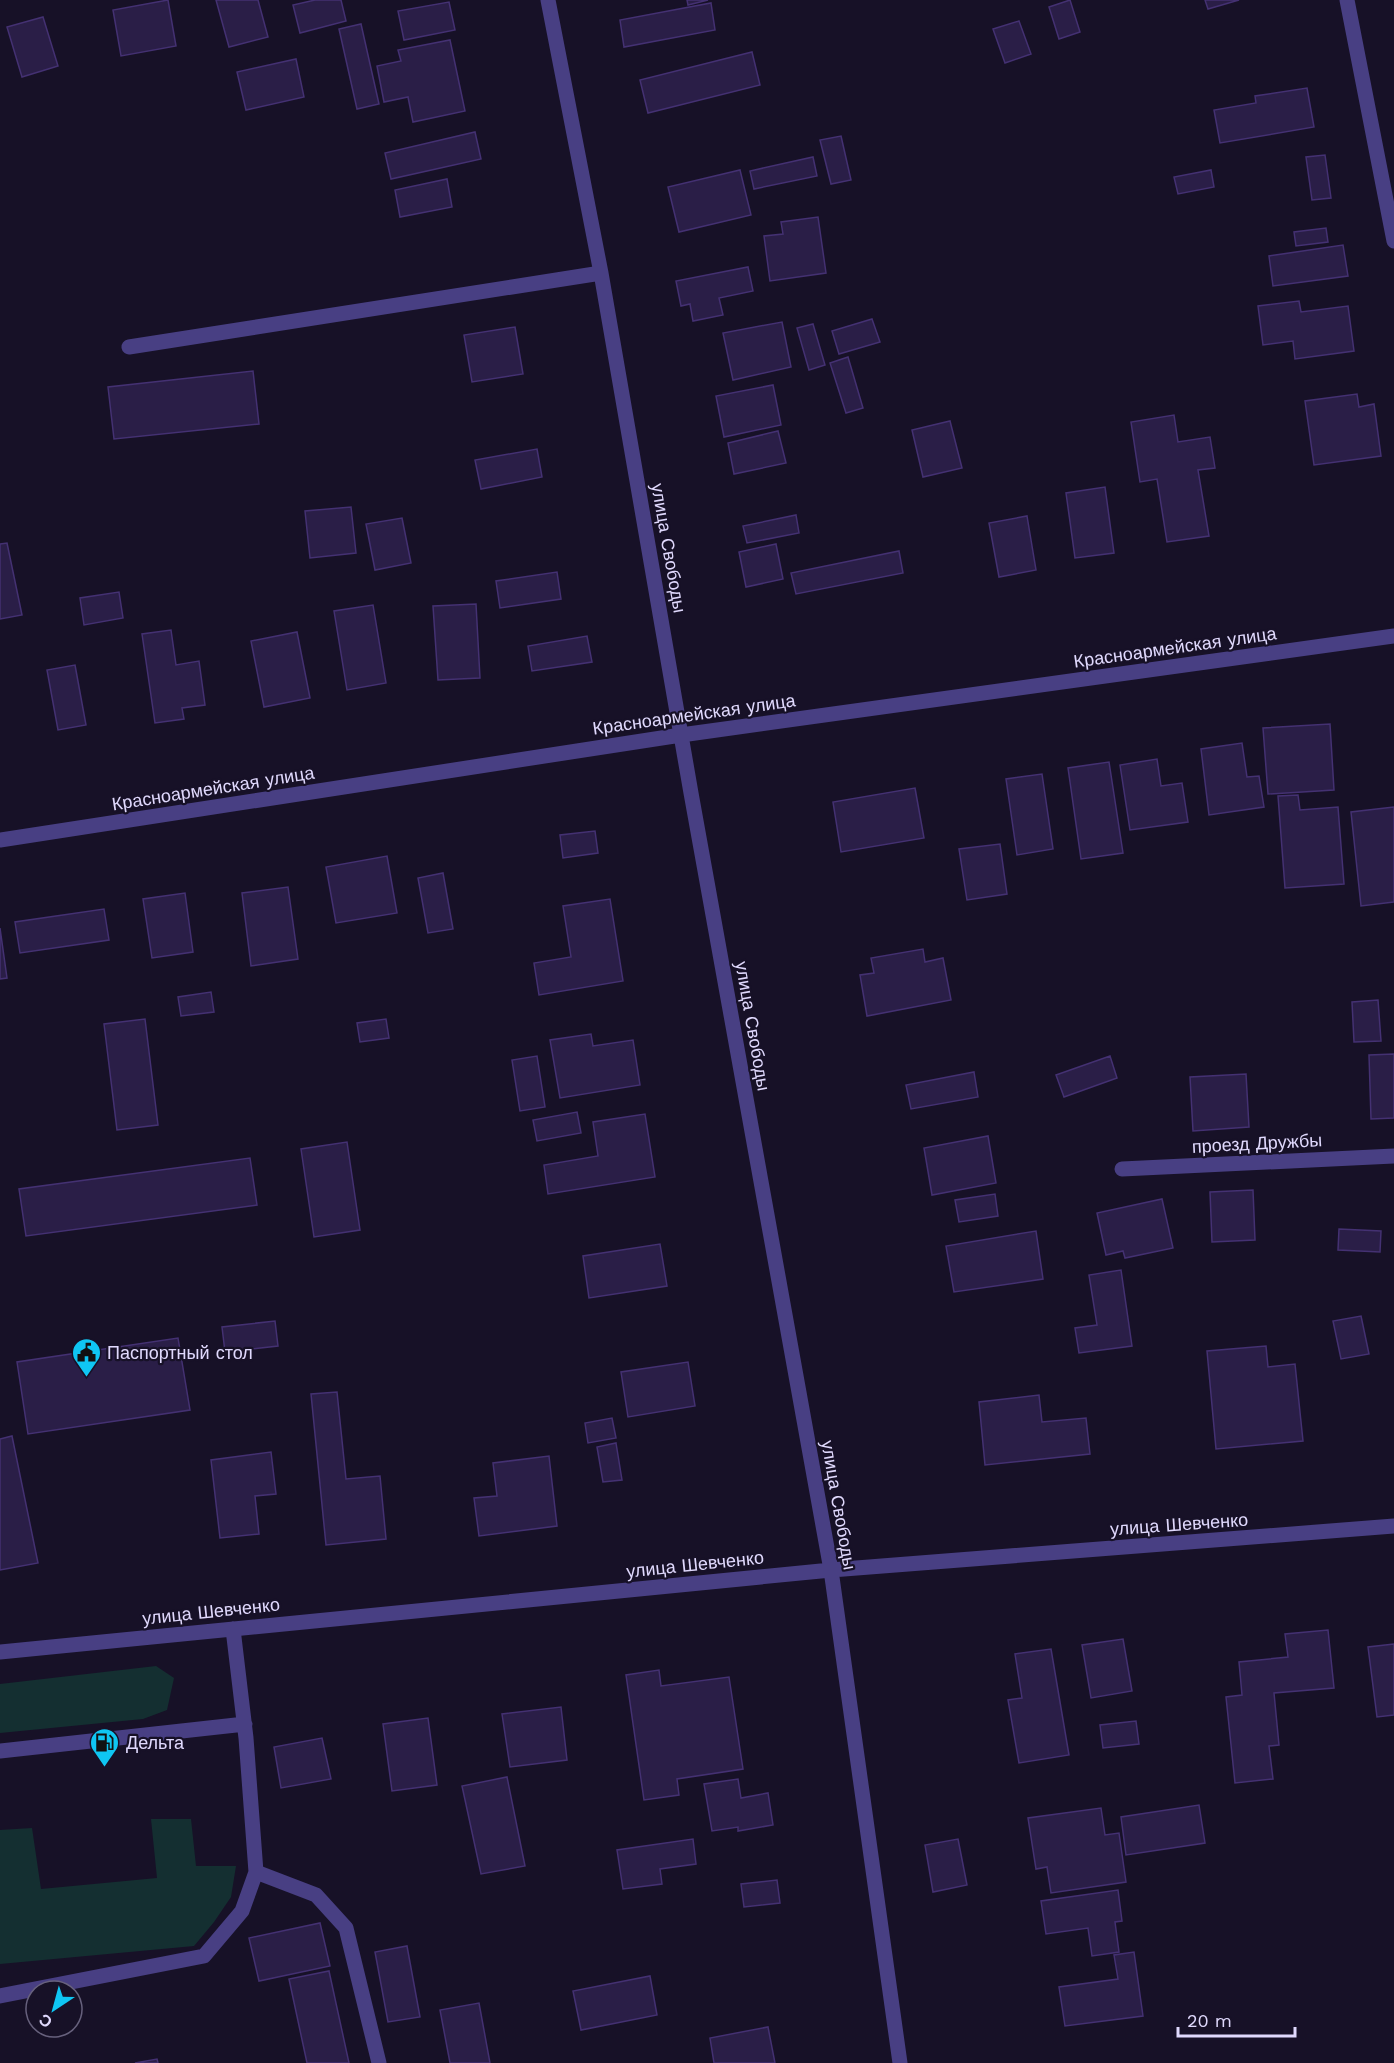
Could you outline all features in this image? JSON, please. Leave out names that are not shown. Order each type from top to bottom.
[{"type":"street","name":"улица Свободы","points":[[548,0],[601,273],[681,735],[831,1570],[900,2063]]},
{"type":"street","points":[[1347,0],[1394,241]]},
{"type":"street","points":[[129,347],[601,273]]},
{"type":"street","name":"Красноармейская улица","points":[[0,840],[681,735],[1394,636]]},
{"type":"street","name":"проезд Дружбы","points":[[1122,1169],[1394,1156]]},
{"type":"street","name":"улица Шевченко","points":[[0,1652],[831,1570],[1394,1526]]},
{"type":"street","points":[[0,1996],[204,1956],[242,1911],[256,1872],[245,1724],[233,1629]]},
{"type":"street","points":[[0,1751],[245,1724]]},
{"type":"street","points":[[256,1872],[316,1895],[346,1928],[379,2063]]},
{"type":"green space","points":[[156,1666],[174,1678],[167,1710],[143,1719],[0,1733],[0,1684]]},
{"type":"green space","points":[[151,1819],[191,1819],[196,1866],[236,1866],[231,1897],[194,1946],[0,1964],[0,1830],[32,1828],[41,1889],[157,1878]]},
{"type":"building","points":[[168,0],[176,46],[121,56],[113,10]]},
{"type":"building","points":[[216,0],[258,0],[268,37],[229,47]]},
{"type":"building","points":[[315,0],[341,0],[346,21],[300,33],[293,5]]},
{"type":"building","points":[[687,0],[708,0],[688,5]]},
{"type":"building","points":[[1070,0],[1080,32],[1059,39],[1049,7]]},
{"type":"building","points":[[1205,0],[1239,0],[1208,9]]},
{"type":"building","points":[[449,2],[455,30],[404,40],[398,11]]},
{"type":"building","points":[[711,3],[715,30],[624,47],[620,20]]},
{"type":"building","points":[[43,17],[58,66],[22,77],[7,27]]},
{"type":"building","points":[[1019,21],[1031,54],[1005,63],[993,29]]},
{"type":"building","points":[[361,24],[379,104],[357,109],[339,29]]},
{"type":"building","points":[[450,40],[465,111],[413,122],[408,97],[384,102],[377,66],[401,61],[398,50]]},
{"type":"building","points":[[752,52],[760,85],[648,113],[640,80]]},
{"type":"building","points":[[296,59],[304,97],[246,110],[237,72]]},
{"type":"building","points":[[1307,88],[1314,127],[1220,143],[1214,110],[1256,103],[1255,96]]},
{"type":"building","points":[[475,132],[481,159],[391,179],[385,153]]},
{"type":"building","points":[[841,136],[851,180],[831,184],[820,140]]},
{"type":"building","points":[[1325,155],[1331,198],[1312,200],[1306,157]]},
{"type":"building","points":[[813,157],[817,176],[754,189],[750,171]]},
{"type":"building","points":[[740,170],[751,215],[679,232],[668,187]]},
{"type":"building","points":[[1211,170],[1214,187],[1178,194],[1174,177]]},
{"type":"building","points":[[447,179],[452,207],[400,217],[395,190]]},
{"type":"building","points":[[818,217],[826,273],[770,281],[764,236],[783,234],[781,222]]},
{"type":"building","points":[[1326,228],[1328,242],[1296,246],[1294,232]]},
{"type":"building","points":[[1343,245],[1348,276],[1273,286],[1269,256]]},
{"type":"building","points":[[748,267],[753,291],[719,298],[723,315],[693,321],[690,304],[681,306],[676,281]]},
{"type":"building","points":[[1299,301],[1301,312],[1348,306],[1354,351],[1295,359],[1293,341],[1263,345],[1258,306]]},
{"type":"building","points":[[872,319],[880,342],[839,354],[832,331]]},
{"type":"building","points":[[782,322],[791,367],[733,380],[723,333]]},
{"type":"building","points":[[813,324],[825,365],[809,370],[797,328]]},
{"type":"building","points":[[515,327],[523,374],[472,382],[464,335]]},
{"type":"building","points":[[848,357],[863,408],[846,413],[830,363]]},
{"type":"building","points":[[253,371],[259,424],[114,439],[108,387]]},
{"type":"building","points":[[773,385],[781,425],[724,437],[716,396]]},
{"type":"building","points":[[1357,394],[1359,407],[1374,404],[1381,456],[1314,465],[1305,401]]},
{"type":"building","points":[[1174,415],[1178,442],[1210,437],[1215,468],[1198,470],[1209,536],[1167,542],[1157,479],[1140,482],[1131,422]]},
{"type":"building","points":[[950,421],[962,468],[923,477],[912,430]]},
{"type":"building","points":[[778,431],[786,463],[734,474],[728,443]]},
{"type":"building","points":[[537,449],[542,477],[481,489],[475,460]]},
{"type":"building","points":[[1105,487],[1114,553],[1075,558],[1066,493]]},
{"type":"building","points":[[351,507],[356,553],[310,558],[305,511]]},
{"type":"building","points":[[796,515],[799,533],[747,543],[743,526]]},
{"type":"building","points":[[1027,516],[1036,570],[999,577],[989,523]]},
{"type":"building","points":[[402,518],[411,563],[375,570],[366,524]]},
{"type":"building","points":[[7,543],[22,615],[0,619],[0,544]]},
{"type":"building","points":[[776,544],[783,579],[746,587],[739,552]]},
{"type":"building","points":[[899,551],[903,573],[796,594],[791,573]]},
{"type":"building","points":[[557,572],[561,599],[500,608],[496,581]]},
{"type":"building","points":[[119,592],[123,618],[84,625],[80,598]]},
{"type":"building","points":[[476,604],[480,678],[438,680],[433,606]]},
{"type":"building","points":[[373,605],[386,683],[347,690],[334,611]]},
{"type":"building","points":[[171,630],[176,665],[199,661],[205,705],[182,708],[184,719],[155,723],[142,634]]},
{"type":"building","points":[[297,632],[310,698],[264,707],[251,641]]},
{"type":"building","points":[[587,636],[592,662],[532,671],[528,646]]},
{"type":"building","points":[[75,665],[86,725],[58,730],[47,670]]},
{"type":"building","points":[[1330,724],[1334,790],[1268,794],[1263,728]]},
{"type":"building","points":[[1242,743],[1247,777],[1259,776],[1264,807],[1209,815],[1201,749]]},
{"type":"building","points":[[1157,759],[1161,786],[1182,783],[1188,822],[1130,830],[1120,765]]},
{"type":"building","points":[[1109,762],[1123,853],[1081,859],[1068,768]]},
{"type":"building","points":[[1042,774],[1053,849],[1017,855],[1006,779]]},
{"type":"building","points":[[915,788],[924,838],[841,852],[833,802]]},
{"type":"building","points":[[1298,795],[1300,810],[1338,807],[1344,884],[1285,888],[1278,796]]},
{"type":"building","points":[[1394,807],[1394,902],[1361,906],[1351,812]]},
{"type":"building","points":[[595,831],[598,853],[563,858],[560,835]]},
{"type":"building","points":[[1000,844],[1007,894],[967,900],[959,849]]},
{"type":"building","points":[[387,856],[397,913],[336,923],[326,867]]},
{"type":"building","points":[[443,873],[453,929],[428,933],[418,878]]},
{"type":"building","points":[[288,887],[298,959],[251,966],[242,893]]},
{"type":"building","points":[[185,893],[193,952],[152,958],[143,899]]},
{"type":"building","points":[[610,899],[623,981],[539,995],[534,963],[571,957],[563,906]]},
{"type":"building","points":[[104,909],[109,940],[20,953],[15,922]]},
{"type":"building","points":[[0,928],[7,978],[0,979]]},
{"type":"building","points":[[923,949],[925,962],[943,958],[951,1000],[867,1016],[860,975],[874,973],[871,958]]},
{"type":"building","points":[[211,992],[214,1012],[181,1016],[178,997]]},
{"type":"building","points":[[1378,1000],[1381,1041],[1354,1042],[1352,1002]]},
{"type":"building","points":[[145,1019],[158,1125],[117,1130],[104,1024]]},
{"type":"building","points":[[386,1019],[389,1038],[360,1042],[357,1023]]},
{"type":"building","points":[[591,1034],[593,1046],[633,1040],[640,1085],[560,1098],[550,1040]]},
{"type":"building","points":[[1394,1054],[1394,1118],[1371,1119],[1369,1055]]},
{"type":"building","points":[[537,1056],[545,1107],[520,1111],[512,1060]]},
{"type":"building","points":[[1110,1056],[1117,1078],[1064,1097],[1056,1075]]},
{"type":"building","points":[[974,1072],[978,1097],[911,1109],[906,1085]]},
{"type":"building","points":[[1246,1074],[1249,1127],[1193,1131],[1190,1077]]},
{"type":"building","points":[[577,1112],[581,1133],[537,1141],[533,1120]]},
{"type":"building","points":[[645,1114],[655,1177],[548,1194],[544,1165],[598,1156],[593,1122]]},
{"type":"building","points":[[988,1136],[996,1183],[932,1195],[924,1148]]},
{"type":"building","points":[[347,1142],[360,1230],[314,1237],[301,1149]]},
{"type":"building","points":[[250,1158],[257,1205],[26,1236],[19,1189]]},
{"type":"building","points":[[1253,1190],[1255,1240],[1212,1242],[1210,1192]]},
{"type":"building","points":[[995,1194],[998,1216],[959,1222],[955,1200]]},
{"type":"building","points":[[1162,1199],[1173,1248],[1125,1258],[1123,1251],[1106,1255],[1097,1213]]},
{"type":"building","points":[[1339,1229],[1381,1231],[1380,1252],[1338,1250]]},
{"type":"building","points":[[1036,1231],[1043,1279],[954,1292],[946,1246]]},
{"type":"building","points":[[660,1244],[667,1286],[589,1298],[583,1256]]},
{"type":"building","points":[[1121,1270],[1132,1346],[1079,1353],[1075,1328],[1097,1325],[1089,1275]]},
{"type":"building","points":[[1361,1316],[1369,1354],[1341,1359],[1333,1321]]},
{"type":"building","points":[[275,1321],[278,1346],[225,1352],[222,1327]]},
{"type":"building","points":[[178,1338],[190,1410],[28,1434],[17,1362]]},
{"type":"building","points":[[1266,1346],[1268,1367],[1295,1364],[1303,1441],[1216,1449],[1207,1351]]},
{"type":"building","points":[[688,1362],[695,1406],[628,1417],[621,1372]]},
{"type":"building","points":[[337,1392],[346,1479],[380,1476],[386,1539],[326,1545],[311,1394]]},
{"type":"building","points":[[1039,1395],[1042,1422],[1086,1418],[1090,1454],[985,1465],[979,1402]]},
{"type":"building","points":[[612,1418],[616,1438],[588,1443],[585,1423]]},
{"type":"building","points":[[12,1436],[38,1563],[0,1570],[0,1439]]},
{"type":"building","points":[[616,1443],[622,1480],[603,1482],[597,1447]]},
{"type":"building","points":[[271,1452],[276,1494],[255,1496],[259,1534],[220,1538],[211,1460]]},
{"type":"building","points":[[549,1456],[557,1526],[479,1536],[474,1498],[497,1496],[493,1463]]},
{"type":"building","points":[[1328,1630],[1334,1688],[1274,1693],[1279,1745],[1269,1746],[1273,1779],[1235,1783],[1226,1697],[1242,1695],[1239,1662],[1288,1657],[1285,1634]]},
{"type":"building","points":[[1123,1639],[1132,1691],[1091,1698],[1082,1645]]},
{"type":"building","points":[[1394,1644],[1394,1715],[1377,1717],[1368,1647]]},
{"type":"building","points":[[1051,1649],[1069,1755],[1019,1763],[1008,1700],[1022,1698],[1015,1654]]},
{"type":"building","points":[[659,1670],[661,1686],[729,1677],[743,1769],[677,1779],[679,1795],[644,1800],[626,1675]]},
{"type":"building","points":[[561,1707],[567,1760],[510,1767],[502,1714]]},
{"type":"building","points":[[428,1718],[437,1785],[392,1791],[383,1724]]},
{"type":"building","points":[[1136,1721],[1139,1744],[1103,1748],[1100,1725]]},
{"type":"building","points":[[322,1738],[331,1779],[281,1788],[274,1747]]},
{"type":"building","points":[[507,1777],[525,1866],[481,1874],[462,1786]]},
{"type":"building","points":[[738,1779],[741,1798],[768,1793],[773,1825],[738,1831],[738,1827],[712,1831],[704,1784]]},
{"type":"building","points":[[1199,1805],[1205,1843],[1126,1855],[1121,1817]]},
{"type":"building","points":[[1101,1808],[1105,1835],[1119,1833],[1126,1882],[1051,1893],[1047,1867],[1036,1869],[1028,1818]]},
{"type":"building","points":[[693,1839],[696,1864],[660,1869],[662,1884],[623,1889],[617,1850]]},
{"type":"building","points":[[958,1839],[967,1885],[933,1892],[925,1845]]},
{"type":"building","points":[[777,1880],[780,1903],[744,1907],[741,1884]]},
{"type":"building","points":[[1118,1890],[1122,1921],[1115,1922],[1119,1952],[1092,1956],[1088,1928],[1046,1934],[1041,1901]]},
{"type":"building","points":[[320,1923],[330,1966],[259,1981],[249,1938]]},
{"type":"building","points":[[407,1946],[420,2017],[388,2022],[375,1952]]},
{"type":"building","points":[[1134,1952],[1143,2016],[1065,2026],[1059,1987],[1118,1979],[1114,1955]]},
{"type":"building","points":[[329,1971],[349,2063],[307,2063],[289,1979]]},
{"type":"building","points":[[650,1976],[657,2015],[581,2030],[573,1991]]},
{"type":"building","points":[[479,2003],[490,2063],[450,2063],[440,2010]]},
{"type":"building","points":[[768,2027],[775,2063],[714,2063],[710,2038]]},
{"type":"building","points":[[157,2059],[158,2063],[135,2063]]},
{"type":"place","name":"Паспортный стол","points":[[86,1378]]},
{"type":"place","name":"Дельта","points":[[105,1768]]}]
